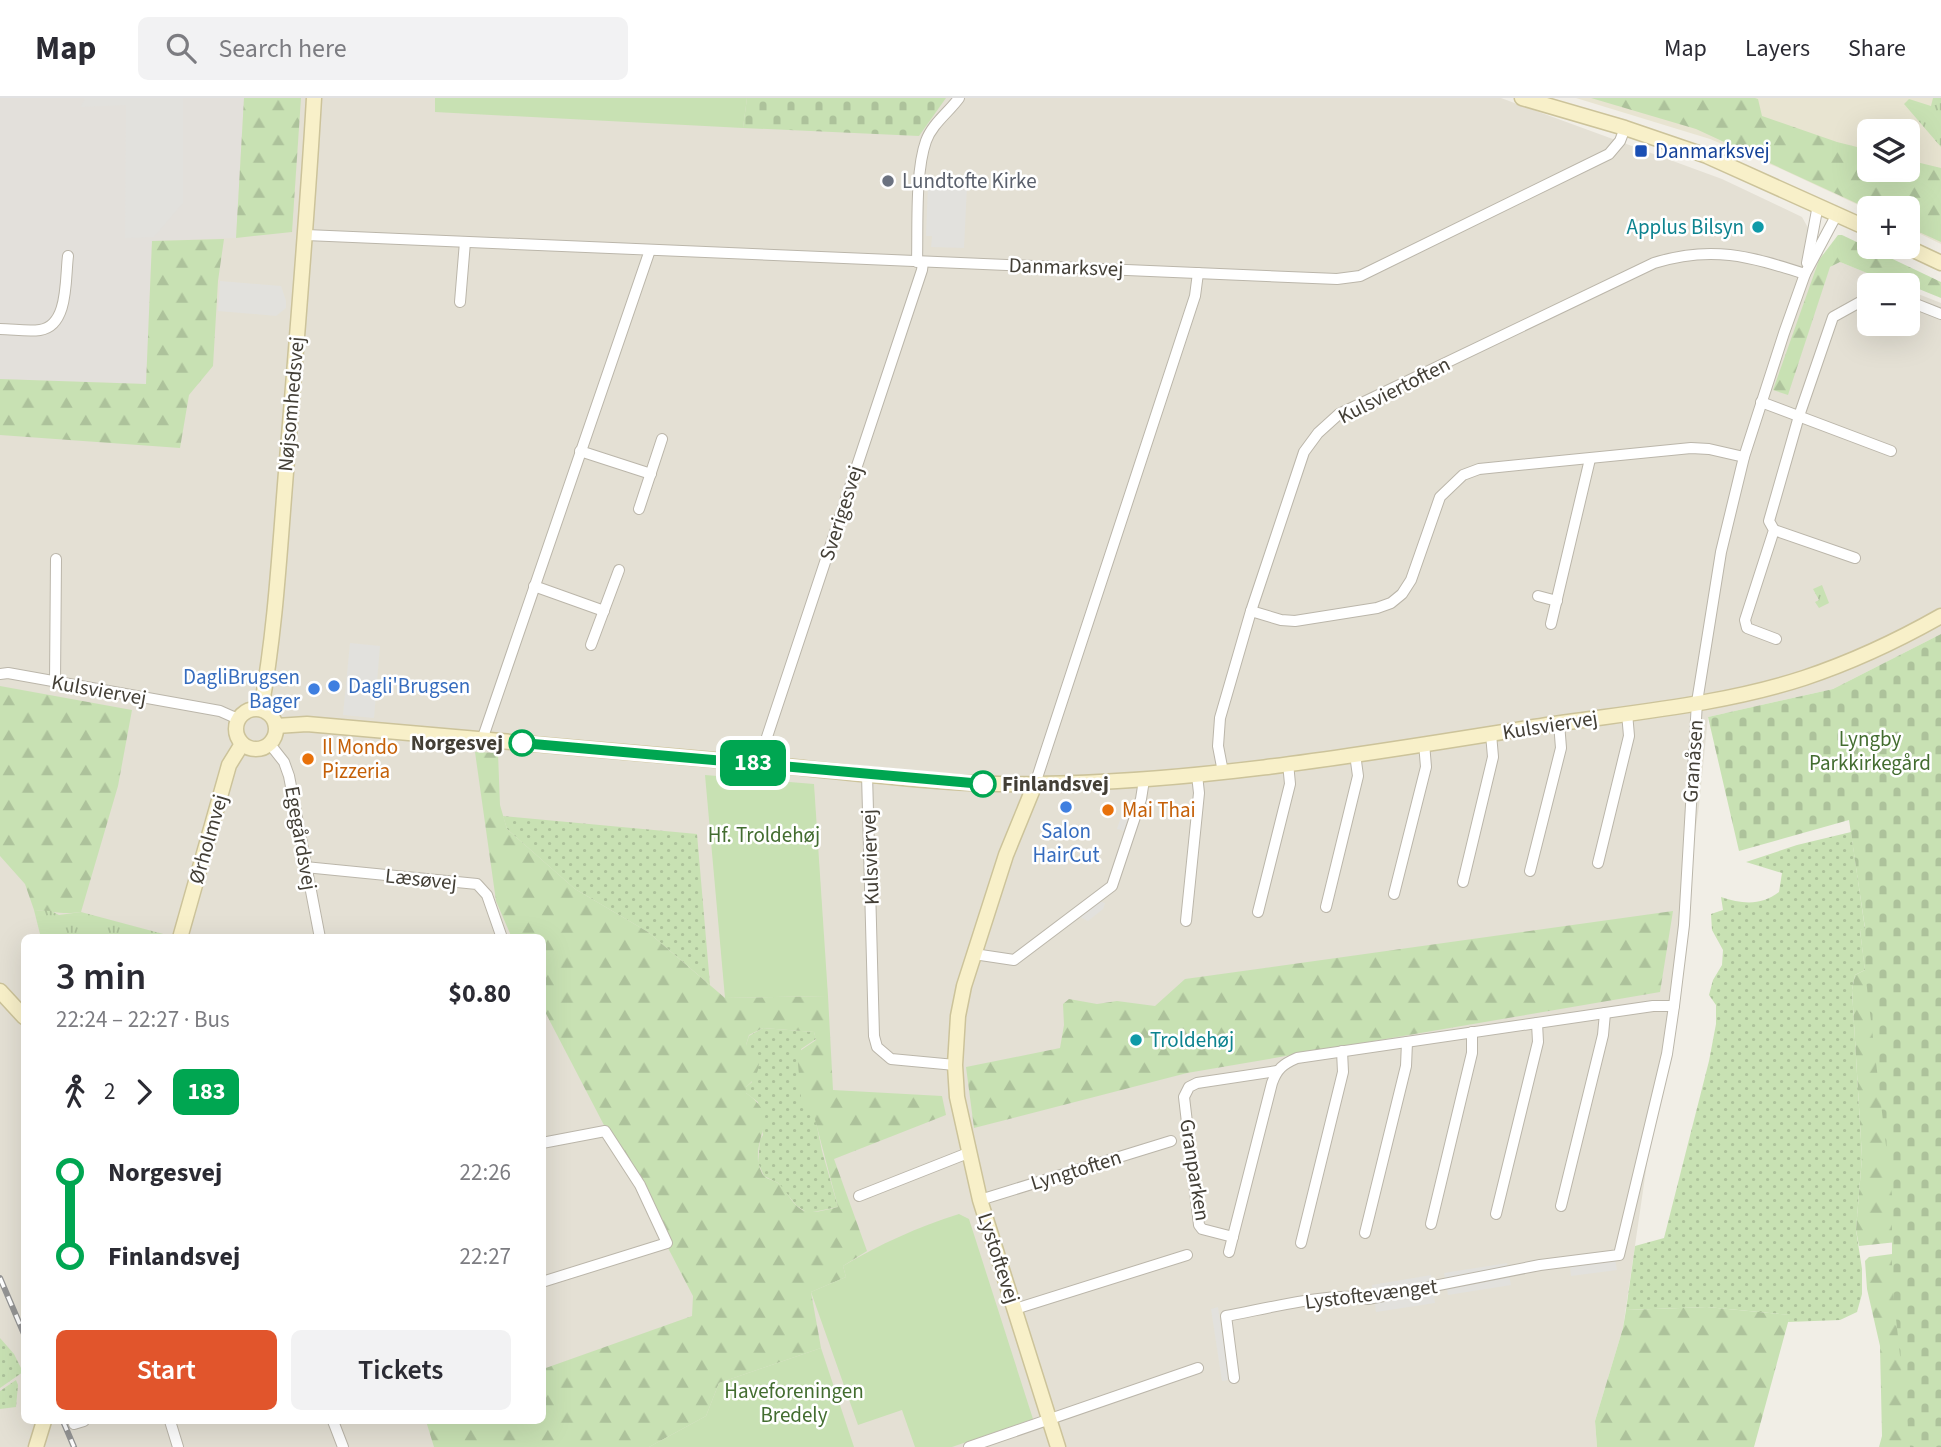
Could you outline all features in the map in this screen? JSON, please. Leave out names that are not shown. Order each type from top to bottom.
[{"type":"street","name":"Nøjsomhedsvej","points":[[261,709],[269,655],[306,235],[314,98]]},
{"type":"street","name":"Sverigesvej","points":[[758,764],[922,270],[921,171],[926,140],[959,98]]},
{"type":"street","points":[[1522,98],[1625,128],[1707,156],[1857,223]]},
{"type":"street","name":"Danmarksvej","points":[[306,235],[1337,279],[1360,276],[1609,154],[1620,141],[1625,128]]},
{"type":"street","name":"Granåsen","points":[[1619,1255],[1667,1054],[1674,1006],[1684,925],[1697,702],[1721,552],[1744,457],[1805,274],[1818,205]]},
{"type":"street","name":"Granåsen","points":[[1805,274],[1837,214]]},
{"type":"street","points":[[460,302],[464,242]]},
{"type":"street","points":[[482,740],[650,250]]},
{"type":"street","name":"Kulsviertoften","points":[[1223,772],[1218,746],[1220,718],[1251,611],[1304,452],[1318,433],[1339,414],[1654,262],[1676,256],[1725,253],[1753,257],[1805,274]]},
{"type":"street","points":[[1920,253],[1941,263]]},
{"type":"street","points":[[0,329],[42,330],[54,323],[61,312],[68,256]]},
{"type":"street","points":[[1035,785],[1195,296],[1198,273]]},
{"type":"street","points":[[1855,558],[1774,530],[1769,521],[1799,416],[1833,317],[1857,304]]},
{"type":"street","points":[[1920,306],[1941,314]]},
{"type":"street","points":[[1761,402],[1891,451]]},
{"type":"street","points":[[639,509],[663,439]]},
{"type":"street","points":[[1251,611],[1281,620],[1296,621],[1377,608],[1391,603],[1402,594],[1411,580],[1440,497],[1462,475],[1479,469],[1691,448],[1744,457]]},
{"type":"street","points":[[580,451],[651,474]]},
{"type":"street","points":[[1551,624],[1590,459]]},
{"type":"street","points":[[1774,530],[1745,620],[1746,628],[1776,639]]},
{"type":"street","points":[[55,683],[56,559]]},
{"type":"street","points":[[591,645],[619,570]]},
{"type":"street","points":[[534,586],[604,611]]},
{"type":"street","points":[[1538,596],[1557,601]]},
{"type":"street","name":"Kulsviervej","points":[[276,726],[307,724],[988,784],[1035,785],[1144,780],[1355,754],[1697,702],[1764,689],[1803,678],[1899,640],[1941,616]]},
{"type":"street","name":"Kulsviervej","points":[[0,674],[219,711],[238,719]]},
{"type":"street","points":[[261,709],[268,713],[276,726],[269,744],[256,749],[242,744],[236,732],[238,719],[248,710],[261,709]]},
{"type":"street","points":[[1598,863],[1629,736],[1627,713]]},
{"type":"street","points":[[1530,871],[1561,748],[1559,723]]},
{"type":"street","points":[[1463,882],[1493,757],[1491,734]]},
{"type":"street","points":[[1394,894],[1426,767],[1424,743]]},
{"type":"street","name":"Ørholmvej","points":[[181,934],[229,765],[242,744]]},
{"type":"street","name":"Egegårdsvej","points":[[269,744],[284,762],[289,776],[319,934]]},
{"type":"street","points":[[1326,907],[1358,776],[1355,754]]},
{"type":"street","points":[[1258,912],[1290,784],[1288,763]]},
{"type":"street","name":"Kulsviervej","points":[[867,774],[874,1036],[877,1047],[891,1059],[955,1065]]},
{"type":"street","points":[[1186,921],[1199,793],[1197,775]]},
{"type":"street","points":[[974,954],[1014,960],[1112,886],[1144,780]]},
{"type":"street","name":"Lystoftevej","points":[[1035,785],[1006,855],[964,986],[955,1065],[957,1097],[968,1153],[1058,1447]]},
{"type":"street","name":"Læsøvej","points":[[305,867],[477,884],[487,895],[501,934]]},
{"type":"street","points":[[0,991],[21,1014]]},
{"type":"street","name":"Granparken","points":[[1229,1252],[1277,1071],[1285,1063],[1297,1058],[1342,1051],[1653,1006],[1674,1006]]},
{"type":"street","points":[[1561,1206],[1603,1035],[1605,1013]]},
{"type":"street","points":[[1496,1214],[1538,1042],[1537,1023]]},
{"type":"street","points":[[1431,1224],[1472,1054],[1472,1032]]},
{"type":"street","points":[[1365,1233],[1406,1066],[1407,1042]]},
{"type":"street","points":[[1301,1243],[1343,1072],[1342,1051]]},
{"type":"street","name":"Granparken","points":[[1233,1237],[1202,1229],[1199,1224],[1184,1097],[1189,1087],[1197,1083],[1277,1071]]},
{"type":"street","points":[[546,1142],[605,1131],[640,1185],[667,1243],[546,1281]]},
{"type":"street","name":"Lyngtoften","points":[[981,1200],[1171,1141]]},
{"type":"street","points":[[859,1196],[968,1153]]},
{"type":"street","points":[[1015,1309],[1187,1255]]},
{"type":"street","name":"Lystoftevænget","points":[[1234,1378],[1226,1316],[1311,1300],[1359,1296],[1368,1299],[1540,1265],[1619,1255]]},
{"type":"street","points":[[968,1447],[1198,1368]]},
{"type":"street","points":[[36,1447],[43,1424]]},
{"type":"street","points":[[171,1424],[177,1447]]},
{"type":"street","points":[[334,1424],[343,1447]]},
{"type":"shaded area","points":[[0,98],[1501,98],[1722,179],[1802,217],[1830,267],[1840,262],[1867,273],[1857,273],[1857,336],[1920,336],[1920,295],[1941,303],[1941,634],[1833,689],[1708,717],[1699,806],[1623,1328],[1595,1421],[1597,1447],[0,1447]]},
{"type":"shaded area","points":[[0,98],[244,98],[236,238],[152,241],[146,384],[0,379]]},
{"type":"shaded area","points":[[85,98],[183,98],[183,203],[154,237],[125,238],[126,105],[81,107]]},
{"type":"shaded area","points":[[1576,98],[1941,98],[1941,244],[1920,234],[1920,196],[1857,196],[1857,204],[1710,139]]},
{"type":"shaded area","points":[[928,184],[967,186],[964,248],[931,247],[932,236],[926,236]]},
{"type":"shaded area","points":[[220,281],[281,286],[286,308],[276,316],[218,311]]},
{"type":"shaded area","points":[[350,643],[380,646],[374,718],[343,715]]},
{"type":"shaded area","points":[[1126,802],[1134,803],[1124,831],[1117,829]]},
{"type":"shaded area","points":[[1098,901],[1105,903],[1103,909],[1088,921],[1080,917]]},
{"type":"shaded area","points":[[1615,1259],[1617,1270],[1571,1276],[1570,1266]]},
{"type":"shaded area","points":[[1507,1263],[1511,1285],[1448,1295],[1444,1273]]},
{"type":"shaded area","points":[[1431,1275],[1435,1303],[1376,1312],[1372,1285]]},
{"type":"shaded area","points":[[1218,1307],[1229,1380],[1222,1381],[1211,1309]]},
{"type":"green space","points":[[244,98],[301,98],[292,232],[236,238]]},
{"type":"green space","points":[[435,98],[747,98],[743,128],[435,112]]},
{"type":"green space","points":[[747,98],[946,98],[919,136],[743,128]]},
{"type":"green space","points":[[1591,98],[1755,98],[1758,99],[1762,116],[1857,147],[1857,182],[1920,182],[1920,163],[1941,168],[1941,242],[1920,232],[1920,196],[1857,196],[1857,203],[1696,129]]},
{"type":"green space","points":[[1933,98],[1941,98],[1941,147],[1920,123],[1920,119],[1917,119],[1904,104],[1909,99],[1931,106]]},
{"type":"green space","points":[[1838,235],[1842,235],[1857,242],[1857,259],[1893,259],[1941,282],[1941,298],[1920,289],[1920,273],[1867,273],[1840,262],[1830,267],[1788,395],[1773,390],[1819,260]]},
{"type":"green space","points":[[224,239],[218,281],[213,366],[189,395],[180,448],[0,435],[0,379],[146,384],[152,241]]},
{"type":"green space","points":[[1822,585],[1829,603],[1819,608],[1815,602],[1819,600],[1813,589]]},
{"type":"green space","name":"Lyngby Parkkirkegård","points":[[1941,634],[1941,1447],[1910,1447],[1892,1282],[1892,1195],[1860,930],[1865,928],[1849,820],[1739,851],[1708,717],[1833,689]]},
{"type":"green space","points":[[0,686],[132,710],[118,786],[81,912],[34,910],[25,884],[0,856]]},
{"type":"green space","points":[[475,752],[498,753],[500,805],[507,829],[575,889],[648,932],[725,998],[828,996],[833,1090],[942,1096],[946,1115],[834,1159],[867,1251],[843,1266],[846,1277],[811,1292],[821,1348],[719,1383],[706,1416],[649,1447],[434,1447],[427,1424],[546,1424],[546,1368],[692,1316],[693,1296],[546,1014],[546,934],[510,934],[496,901]],"holes":[[[763,1028],[814,1032],[816,1040],[797,1053],[801,1097],[813,1112],[838,1207],[813,1212],[797,1206],[779,1184],[761,1171],[758,1150],[764,1117],[762,1109],[746,1093],[746,1087],[755,1077],[759,1065],[756,1054],[746,1045],[749,1035]]]},
{"type":"green space","name":"Hf. Troldehøj","points":[[705,775],[814,784],[828,996],[725,998]]},
{"type":"green space","points":[[503,816],[697,834],[710,985],[648,932],[575,889],[507,829]]},
{"type":"green space","points":[[1851,832],[1865,929],[1860,930],[1865,970],[1855,975],[1852,990],[1862,1157],[1856,1230],[1862,1269],[1862,1294],[1857,1312],[1840,1320],[1788,1322],[1789,1315],[1707,1307],[1626,1310],[1635,1246],[1664,1238],[1709,1061],[1716,1024],[1716,1005],[1709,995],[1713,980],[1722,965],[1723,950],[1712,930],[1711,914],[1723,910],[1721,897],[1758,902],[1779,892],[1782,873],[1746,862],[1797,845]]},
{"type":"green space","points":[[34,910],[51,911],[59,915],[81,912],[163,934],[40,934]]},
{"type":"green space","points":[[1673,911],[1660,992],[1187,1073],[974,1128],[966,1067],[1060,1048],[1064,1025],[1063,1004],[1069,999],[1097,1004],[1117,1001],[1155,1006],[1185,979]]},
{"type":"green space","points":[[1865,970],[1892,972],[1897,1242],[1859,1246],[1856,1230],[1862,1157],[1852,990],[1855,975]]},
{"type":"green space","points":[[763,1028],[814,1032],[816,1039],[801,1049],[822,1151],[838,1207],[808,1213],[797,1206],[778,1183],[764,1176],[758,1163],[763,1135],[758,1102],[746,1093],[746,1087],[752,1082],[746,1045],[749,1036]]},
{"type":"green space","points":[[959,1214],[969,1219],[1033,1419],[952,1447],[915,1447],[902,1410],[858,1425],[811,1292],[846,1277],[843,1266],[871,1250],[914,1230]]},
{"type":"green space","points":[[1900,1253],[1941,1447],[1879,1447],[1882,1436],[1880,1346],[1867,1289],[1865,1261],[1869,1257]]},
{"type":"green space","points":[[1707,1307],[1790,1315],[1754,1447],[1597,1447],[1595,1421],[1626,1310]]},
{"type":"green space","points":[[0,1338],[14,1354],[21,1373],[0,1388]]},
{"type":"green space","name":"Haveforeningen Bredely","points":[[821,1348],[854,1447],[649,1447],[706,1416],[719,1383]]},
{"type":"green space","points":[[16,1380],[16,1407],[0,1409],[0,1391]]},
{"type":"railway","points":[[0,1278],[21,1327]]},
{"type":"railway","points":[[64,1424],[74,1447]]},
{"type":"bus line","name":"183","points":[[522,743],[983,784]]},
{"type":"place","name":"Danmarksvej","points":[[1641,151]]},
{"type":"place","name":"Lundtofte Kirke","points":[[888,181]]},
{"type":"place","name":"Applus Bilsyn","points":[[1758,227]]},
{"type":"place","name":"Dagli'Brugsen","points":[[334,686]]},
{"type":"place","name":"DagliBrugsen Bager","points":[[314,689]]},
{"type":"place","name":"Norgesvej","points":[[522,743]]},
{"type":"place","name":"Il Mondo Pizzeria","points":[[308,759]]},
{"type":"place","name":"Finlandsvej","points":[[983,784]]},
{"type":"place","name":"Salon HairCut","points":[[1066,807]]},
{"type":"place","name":"Mai Thai","points":[[1108,810]]},
{"type":"place","name":"Troldehøj","points":[[1136,1040]]}]
